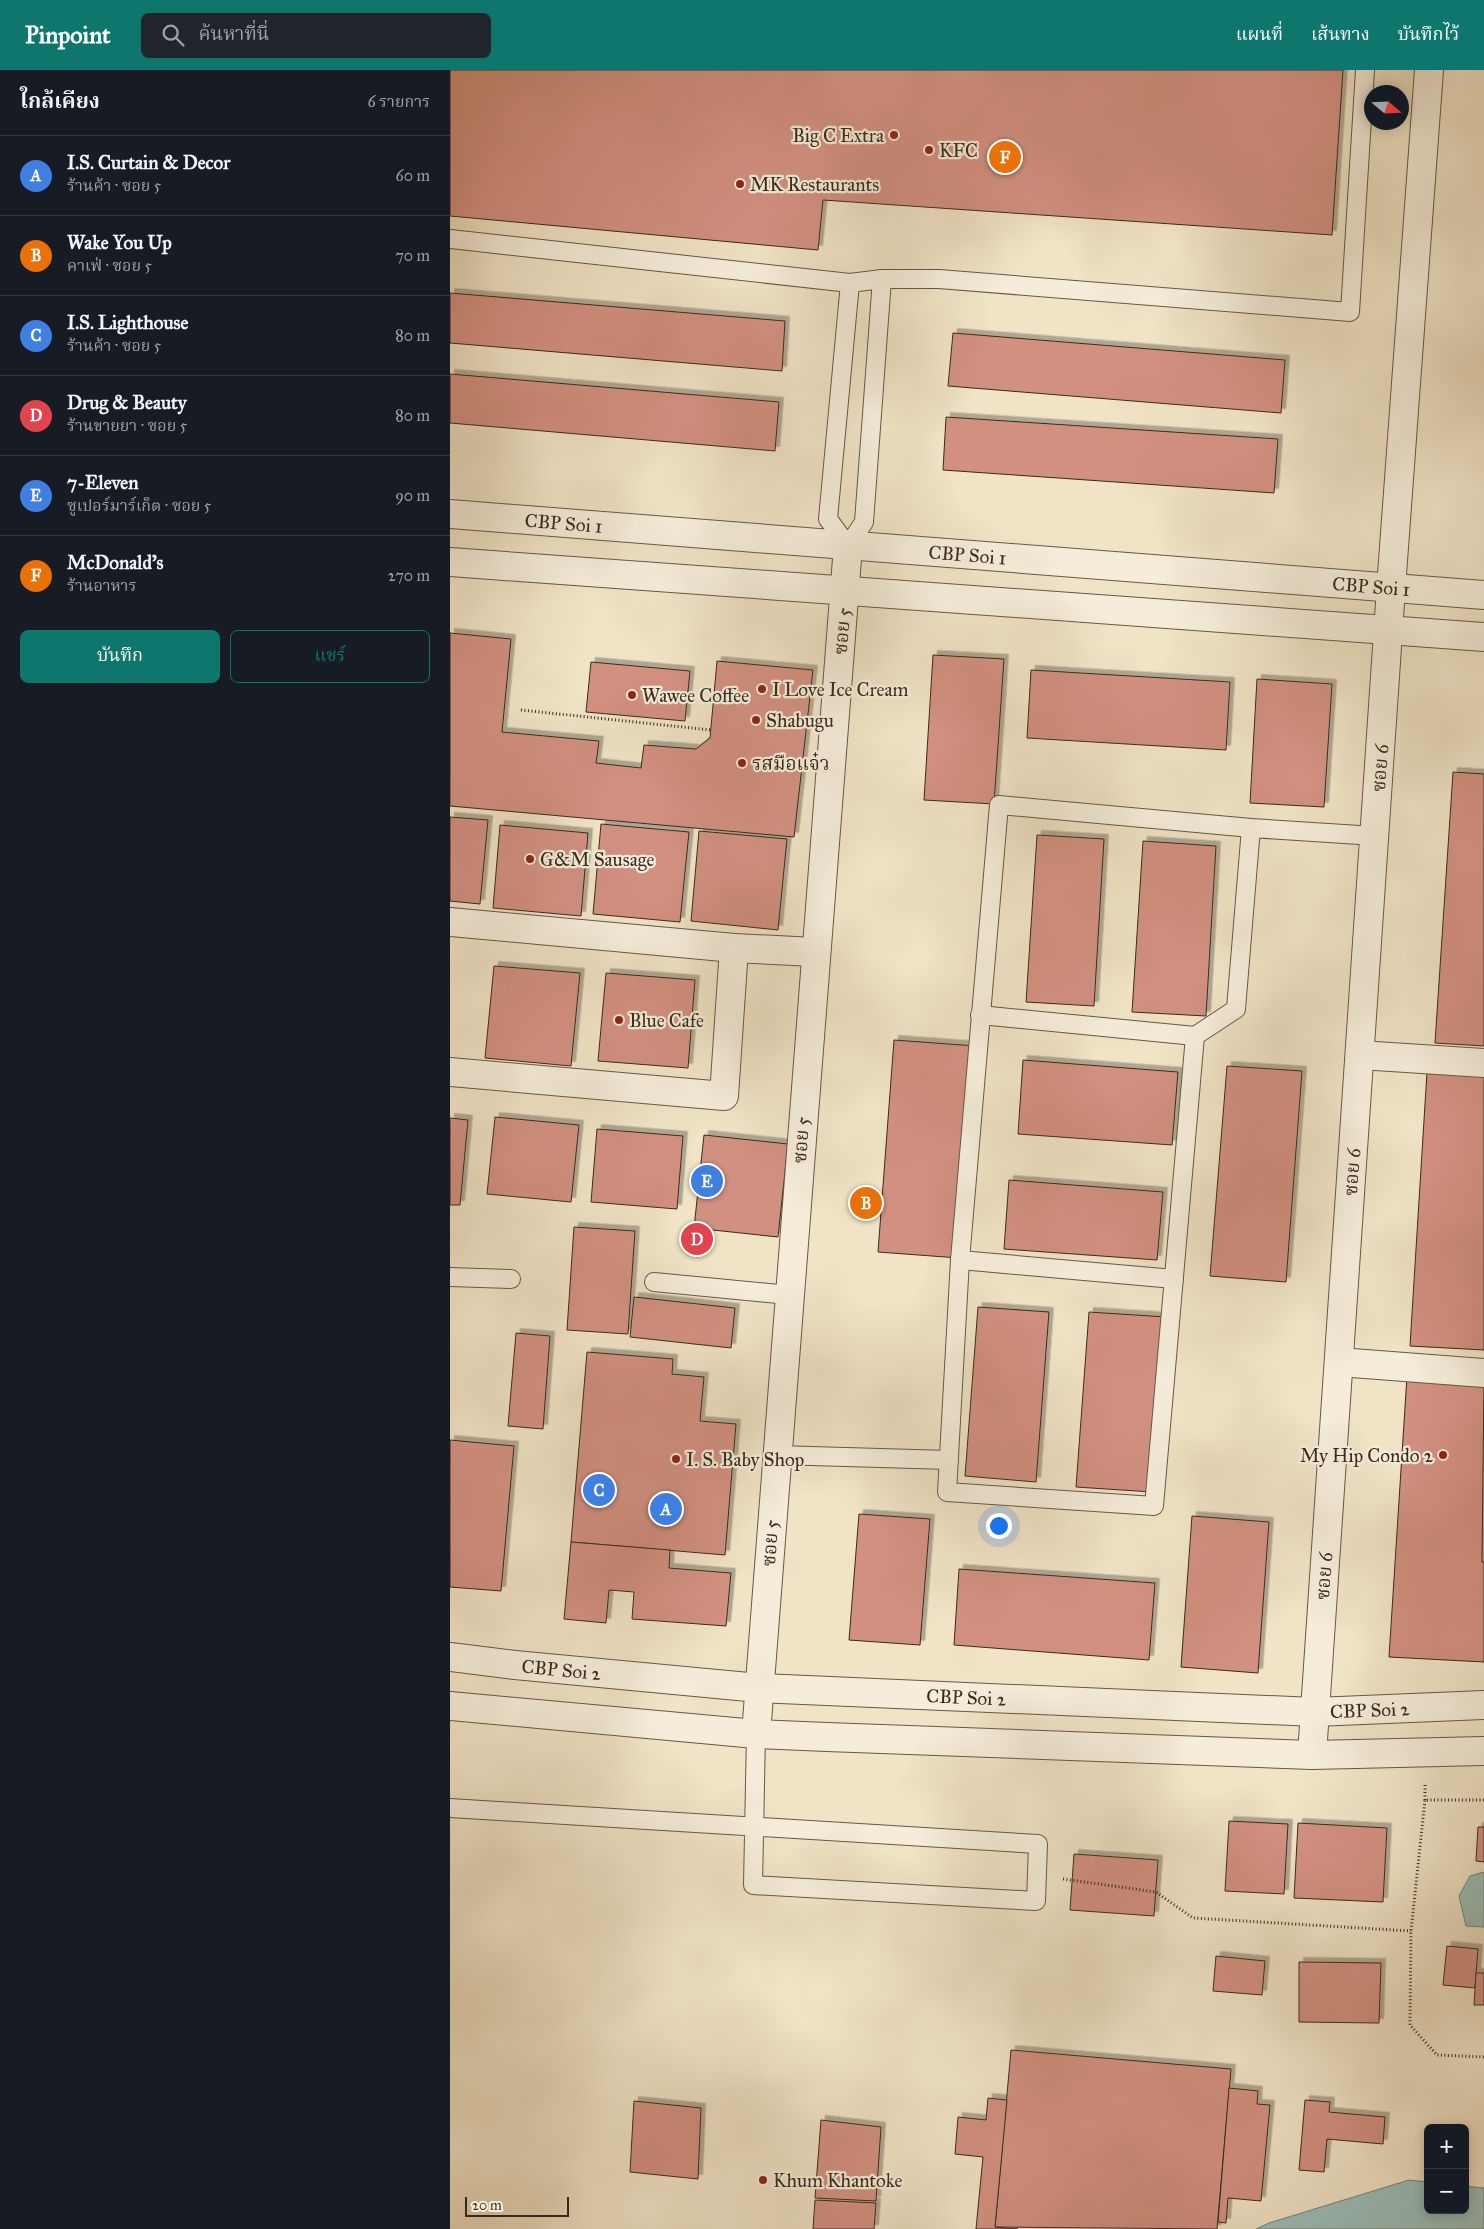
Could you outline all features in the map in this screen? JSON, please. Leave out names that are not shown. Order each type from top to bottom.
[{"type":"street","name":"ซอย 6","points":[[1312,1755],[1388,630],[1429,70]]},
{"type":"street","name":"CBP Soi 1","points":[[450,514],[1484,596]]},
{"type":"street","name":"ซอย 5","points":[[756,1734],[815,952],[848,546]]},
{"type":"street","points":[[450,562],[1484,637]]},
{"type":"street","points":[[450,922],[734,948],[815,952]]},
{"type":"street","points":[[450,1072],[724,1096],[734,948]]},
{"type":"street","points":[[1360,1055],[1484,1063]]},
{"type":"street","points":[[1339,1362],[1484,1373]]},
{"type":"street","name":"CBP Soi 2","points":[[450,1657],[760,1688],[1315,1712],[1484,1705]]},
{"type":"street","points":[[450,1706],[756,1734],[1312,1755],[1484,1750]]},
{"type":"lane","points":[[450,238],[850,283],[882,279],[939,279],[1350,312],[1365,70]]},
{"type":"lane","points":[[850,283],[828,519],[848,546],[864,522],[882,279]]},
{"type":"lane","points":[[1195,1036],[1154,1506],[947,1492],[960,1260],[999,805],[1251,828],[1375,836]]},
{"type":"lane","points":[[980,1015],[1195,1036],[1236,1009],[1251,828]]},
{"type":"lane","points":[[960,1260],[1174,1279]]},
{"type":"lane","points":[[450,1277],[511,1279]]},
{"type":"lane","points":[[654,1282],[789,1294]]},
{"type":"lane","points":[[777,1455],[949,1460]]},
{"type":"lane","points":[[450,1808],[755,1828],[1038,1844],[1036,1901],[753,1885],[755,1828],[756,1734]]},
{"type":"path","points":[[521,710],[711,730]]},
{"type":"path","points":[[1484,1800],[1425,1800],[1412,1931],[1410,2025],[1437,2054],[1484,2057]]},
{"type":"path","points":[[1037,1877],[1156,1892],[1192,1918],[1412,1931]]},
{"type":"water","points":[[1484,1872],[1484,1927],[1466,1926],[1459,1896],[1470,1876]]},
{"type":"water","points":[[1409,2180],[1424,2182],[1424,2214],[1469,2214],[1469,2186],[1484,2188],[1484,2229],[1256,2229],[1269,2223]]},
{"type":"building","name":"Big C Extra","points":[[450,70],[1343,70],[1332,235],[823,200],[818,250],[450,216]]},
{"type":"building","points":[[450,293],[785,321],[782,371],[450,343]]},
{"type":"building","points":[[953,333],[1285,360],[1281,413],[948,386]]},
{"type":"building","points":[[450,374],[779,402],[775,451],[450,423]]},
{"type":"building","points":[[946,417],[1278,439],[1274,493],[943,470]]},
{"type":"building","points":[[450,633],[511,639],[502,732],[599,741],[596,763],[641,768],[644,745],[696,749],[710,738],[717,661],[813,670],[794,837],[450,806]]},
{"type":"building","points":[[933,655],[1004,659],[994,804],[924,800]]},
{"type":"building","points":[[591,662],[690,671],[685,721],[586,712]]},
{"type":"building","points":[[1031,670],[1230,682],[1226,750],[1027,738]]},
{"type":"building","points":[[1257,679],[1332,684],[1324,807],[1250,803]]},
{"type":"building","points":[[1453,772],[1484,774],[1484,1046],[1435,1043]]},
{"type":"building","points":[[450,817],[488,820],[480,904],[450,901]]},
{"type":"building","points":[[601,824],[689,832],[680,922],[593,914]]},
{"type":"building","points":[[500,825],[588,833],[581,916],[493,908]]},
{"type":"building","points":[[699,831],[787,839],[778,930],[691,921]]},
{"type":"building","points":[[1037,835],[1104,839],[1094,1006],[1026,1002]]},
{"type":"building","points":[[1143,841],[1216,846],[1206,1016],[1132,1012]]},
{"type":"building","points":[[494,966],[580,973],[571,1066],[485,1058]]},
{"type":"building","points":[[606,973],[695,980],[688,1068],[598,1061]]},
{"type":"building","points":[[894,1040],[976,1046],[959,1258],[878,1252]]},
{"type":"building","points":[[1023,1060],[1178,1072],[1172,1145],[1018,1134]]},
{"type":"building","points":[[1227,1066],[1302,1071],[1286,1282],[1210,1276]]},
{"type":"building","points":[[1427,1072],[1484,1076],[1484,1350],[1410,1346]]},
{"type":"building","points":[[495,1117],[579,1125],[571,1202],[487,1194]]},
{"type":"building","points":[[450,1118],[468,1120],[460,1205],[450,1205]]},
{"type":"building","points":[[597,1129],[683,1136],[677,1209],[591,1202]]},
{"type":"building","points":[[704,1135],[788,1144],[778,1237],[694,1228]]},
{"type":"building","points":[[1009,1180],[1163,1192],[1157,1260],[1004,1249]]},
{"type":"building","points":[[574,1227],[635,1231],[628,1334],[567,1330]]},
{"type":"building","points":[[634,1297],[735,1308],[731,1348],[630,1337]]},
{"type":"building","points":[[978,1307],[1049,1312],[1036,1482],[965,1476]]},
{"type":"building","points":[[1089,1312],[1166,1317],[1152,1492],[1076,1487]]},
{"type":"building","points":[[516,1333],[550,1336],[543,1429],[508,1426]]},
{"type":"building","points":[[587,1352],[673,1359],[672,1374],[704,1377],[700,1421],[736,1424],[725,1555],[571,1542]]},
{"type":"building","name":"My Hip Condo 2","points":[[1407,1376],[1484,1381],[1482,1562],[1484,1562],[1484,1662],[1389,1657]]},
{"type":"building","points":[[450,1440],[514,1446],[501,1591],[450,1587]]},
{"type":"building","points":[[859,1514],[930,1519],[920,1645],[849,1640]]},
{"type":"building","points":[[1192,1516],[1269,1522],[1258,1673],[1181,1667]]},
{"type":"building","points":[[571,1542],[670,1550],[669,1568],[731,1573],[726,1626],[632,1619],[634,1592],[609,1590],[606,1623],[564,1619]]},
{"type":"building","points":[[959,1569],[1155,1583],[1149,1660],[954,1645]]},
{"type":"building","points":[[1229,1821],[1288,1824],[1284,1894],[1225,1891]]},
{"type":"building","points":[[1298,1823],[1387,1828],[1383,1902],[1294,1898]]},
{"type":"building","points":[[1478,1827],[1484,1827],[1484,1862],[1476,1861]]},
{"type":"building","points":[[1074,1854],[1158,1860],[1154,1916],[1070,1910]]},
{"type":"building","points":[[1447,1946],[1478,1949],[1475,1988],[1443,1985]]},
{"type":"building","points":[[1216,1956],[1265,1961],[1262,1995],[1213,1991]]},
{"type":"building","points":[[1299,1962],[1381,1963],[1379,2023],[1299,2022]]},
{"type":"building","points":[[1476,1973],[1484,1973],[1484,2005],[1474,2005]]},
{"type":"building","points":[[1011,2050],[1231,2069],[1217,2229],[995,2227]]},
{"type":"building","points":[[1229,2088],[1258,2091],[1257,2104],[1270,2105],[1261,2201],[1228,2198],[1226,2223],[1218,2222]]},
{"type":"building","points":[[988,2098],[1007,2100],[995,2227],[1018,2229],[976,2229],[983,2157],[955,2154],[958,2117],[986,2120]]},
{"type":"building","points":[[1305,2100],[1330,2102],[1329,2112],[1385,2117],[1383,2144],[1327,2139],[1324,2172],[1299,2170]]},
{"type":"building","points":[[634,2101],[701,2108],[698,2179],[630,2172]]},
{"type":"building","points":[[821,2120],[881,2127],[876,2201],[815,2198]]},
{"type":"building","points":[[815,2200],[876,2203],[874,2229],[813,2229]]},
{"type":"place","name":"Big C Extra","points":[[894,135]]},
{"type":"place","name":"KFC","points":[[929,150]]},
{"type":"place","name":"McDonald's","points":[[1005,157]]},
{"type":"place","name":"MK Restaurants","points":[[740,184]]},
{"type":"place","name":"I Love Ice Cream","points":[[762,689]]},
{"type":"place","name":"Wawee Coffee","points":[[632,695]]},
{"type":"place","name":"Shabugu","points":[[756,720]]},
{"type":"place","name":"รสมือแจ๋ว","points":[[742,763]]},
{"type":"place","name":"G&M Sausage","points":[[530,859]]},
{"type":"place","name":"Blue Cafe","points":[[619,1020]]},
{"type":"place","name":"7-Eleven","points":[[707,1181]]},
{"type":"place","name":"Wake You Up","points":[[866,1203]]},
{"type":"place","name":"Drug & Beauty","points":[[697,1239]]},
{"type":"place","name":"My Hip Condo 2","points":[[1443,1455]]},
{"type":"place","name":"I. S. Baby Shop","points":[[676,1459]]},
{"type":"place","name":"I.S. Lighthouse","points":[[599,1490]]},
{"type":"place","name":"I.S. Curtain & Decor","points":[[666,1509]]},
{"type":"place","name":"Khum Khantoke","points":[[763,2180]]}]
